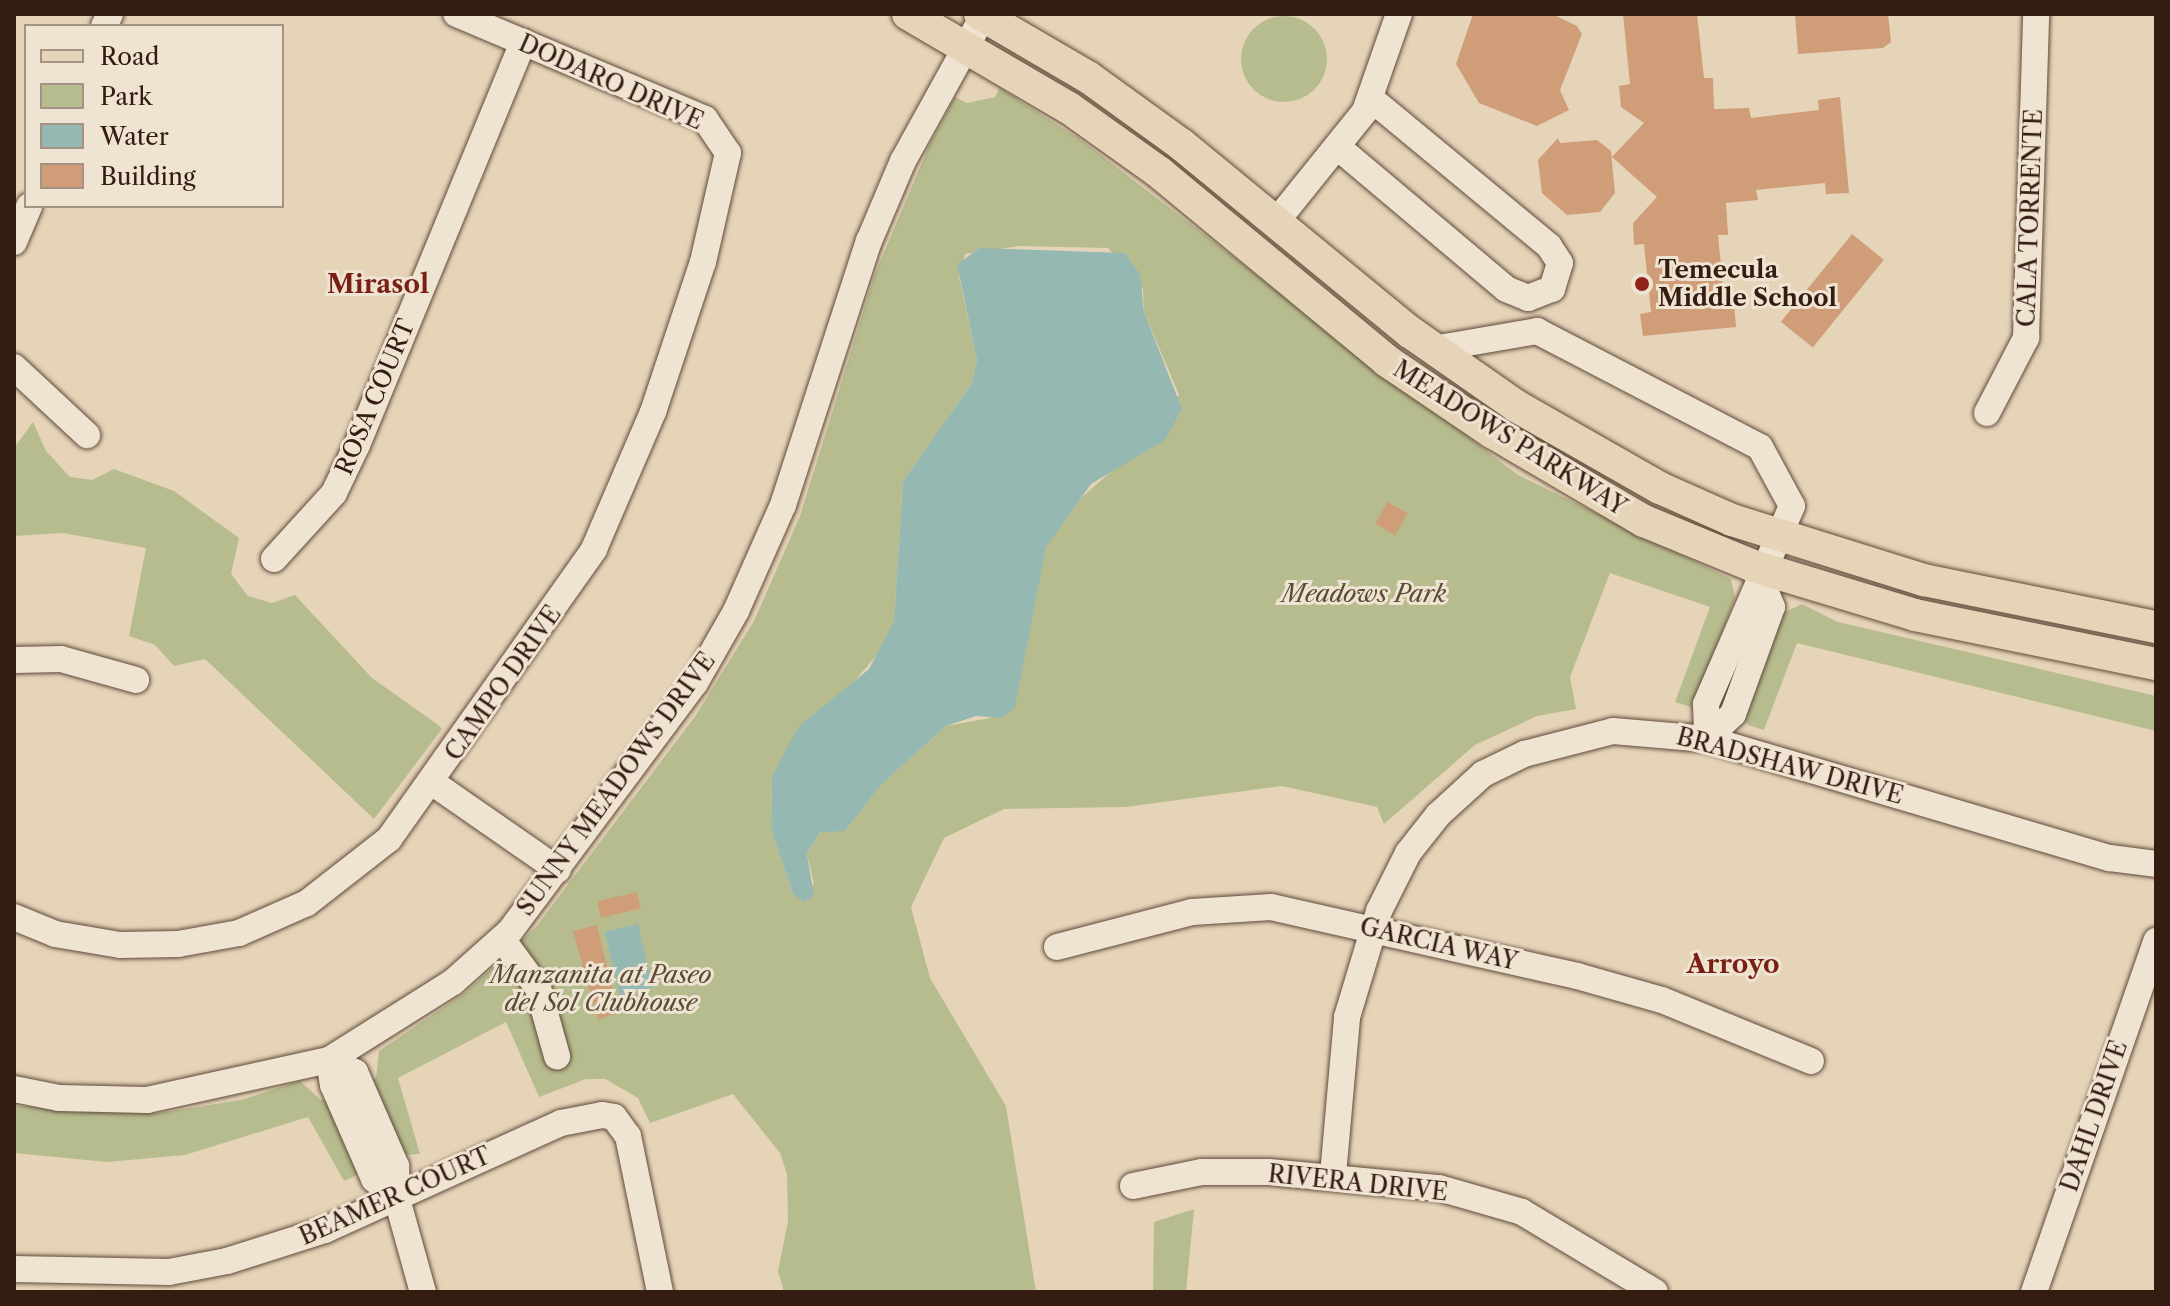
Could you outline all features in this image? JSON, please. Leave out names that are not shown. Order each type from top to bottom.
[{"type":"main road","name":"MEADOWS PARKWAY","points":[[908,14],[1069,108],[1160,173],[1387,361],[1492,432],[1644,521],[1766,578],[1915,615],[2156,664]]},
{"type":"main road","name":"MEADOWS PARKWAY","points":[[982,15],[1088,77],[1433,349],[1516,406],[1660,488],[1781,535],[1924,580],[2156,627]]},
{"type":"street","name":"DODARO DRIVE","points":[[456,14],[705,119],[719,134]]},
{"type":"street","points":[[1275,223],[1340,149],[1371,99],[1399,14]]},
{"type":"street","name":"CALA TORRENTE","points":[[1987,413],[2026,338],[2036,14]]},
{"type":"street","name":"SUNNY MEADOWS DRIVE","points":[[14,1089],[73,1099],[147,1100],[329,1060],[453,982],[502,939],[558,870],[695,683],[736,611],[783,505],[869,241],[982,15]]},
{"type":"street","name":"ROSA COURT","points":[[274,559],[334,493],[357,445],[523,42]]},
{"type":"street","points":[[1340,149],[1506,289],[1528,298],[1552,289],[1560,263],[1549,246],[1371,99]]},
{"type":"street","name":"CAMPO DRIVE","points":[[14,917],[55,934],[120,945],[178,944],[239,933],[307,903],[349,876],[389,839],[433,783],[553,613],[594,549],[624,483],[703,262],[728,153],[719,134]]},
{"type":"street","points":[[14,242],[28,208]]},
{"type":"street","points":[[1433,349],[1537,331],[1760,447],[1792,506],[1766,578],[1772,607],[1733,714],[1707,739]]},
{"type":"street","points":[[14,367],[87,435]]},
{"type":"street","points":[[14,660],[61,659],[136,680]]},
{"type":"street","name":"BRADSHAW DRIVE","points":[[1333,1175],[1347,1017],[1372,928],[1408,853],[1483,774],[1565,739],[1613,731],[1707,739],[2110,858],[2156,864]]},
{"type":"street","points":[[433,783],[558,870]]},
{"type":"street","name":"GARCIA WAY","points":[[1057,947],[1192,912],[1271,907],[1372,928],[1662,1000],[1811,1061]]},
{"type":"street","points":[[502,939],[538,988],[557,1056]]},
{"type":"street","name":"DAHL DRIVE","points":[[2034,1292],[2156,941]]},
{"type":"street","points":[[329,1060],[355,1072],[396,1166],[397,1199],[423,1292]]},
{"type":"street","name":"BEAMER COURT","points":[[14,1269],[170,1282],[325,1230],[561,1123],[602,1115],[624,1128],[660,1292]]},
{"type":"street","name":"RIVERA DRIVE","points":[[1133,1186],[1202,1172],[1333,1175],[1439,1188],[1522,1212],[1655,1292]]},
{"type":"green space","points":[[1276,16],[1292,16],[1315,28],[1324,42],[1327,59],[1324,76],[1315,90],[1292,102],[1276,102],[1260,95],[1248,83],[1241,67],[1241,51],[1248,35],[1260,23]]},
{"type":"green space","points":[[1000,88],[1081,140],[1518,475],[1731,579],[1735,598],[1694,708],[1675,702],[1710,607],[1610,573],[1570,677],[1576,709],[1537,716],[1475,745],[1384,824],[1377,807],[1282,786],[1126,807],[1004,809],[944,838],[911,907],[930,978],[1006,1106],[1036,1292],[784,1292],[778,1271],[788,1221],[787,1174],[780,1153],[733,1094],[650,1123],[638,1098],[605,1079],[586,1079],[539,1097],[506,1022],[398,1078],[420,1154],[400,1155],[369,1082],[376,1078],[379,1051],[466,992],[536,927],[696,715],[754,621],[800,516],[875,274],[929,146],[955,97],[967,103],[995,97]],"holes":[[[1019,246],[1108,248],[1143,289],[1144,312],[1179,395],[1121,463],[1066,511],[1045,547],[990,718],[946,726],[882,784],[845,831],[821,831],[807,854],[814,884],[793,894],[771,829],[772,777],[882,649],[894,621],[903,481],[972,383],[977,360],[959,276],[965,254]]]},
{"type":"green space","points":[[33,422],[46,451],[70,477],[92,480],[114,469],[174,491],[239,538],[231,574],[248,596],[272,603],[295,595],[372,678],[442,729],[374,819],[205,659],[174,666],[155,645],[129,636],[146,548],[63,533],[14,536],[14,448]]},
{"type":"green space","points":[[1802,604],[1838,622],[2156,696],[2156,731],[1797,643],[1764,730],[1748,725],[1744,719],[1783,613]]},
{"type":"green space","points":[[300,1081],[321,1100],[331,1098],[364,1172],[344,1181],[308,1117],[185,1155],[107,1162],[14,1153],[14,1106],[159,1113],[241,1100]]},
{"type":"green space","points":[[1194,1209],[1186,1292],[1153,1292],[1154,1222]]},
{"type":"water","points":[[980,248],[1125,253],[1140,274],[1144,312],[1182,409],[1165,440],[1091,484],[1046,547],[1015,707],[1002,718],[976,716],[946,726],[882,784],[845,831],[820,832],[807,854],[814,896],[804,902],[793,894],[771,829],[772,777],[798,727],[869,669],[894,621],[903,481],[972,383],[977,360],[957,264]]},
{"type":"water","points":[[638,924],[653,987],[619,995],[605,932]]},
{"type":"building","points":[[1473,14],[1552,14],[1577,26],[1582,34],[1560,90],[1569,110],[1537,126],[1479,103],[1456,64]]},
{"type":"building","points":[[1623,14],[1697,14],[1704,78],[1713,78],[1714,109],[1749,108],[1751,118],[1819,110],[1818,100],[1840,97],[1849,193],[1826,194],[1825,183],[1756,190],[1758,200],[1726,203],[1728,235],[1718,235],[1725,306],[1734,304],[1736,327],[1643,336],[1640,314],[1651,312],[1644,244],[1634,245],[1633,223],[1657,197],[1612,157],[1644,123],[1621,107],[1619,86],[1630,84]]},
{"type":"building","points":[[1795,14],[1888,14],[1891,42],[1883,48],[1798,54]]},
{"type":"building","points":[[1558,138],[1560,143],[1597,140],[1611,151],[1615,193],[1600,212],[1567,215],[1542,193],[1538,160]]},
{"type":"building","points":[[1852,234],[1884,260],[1813,348],[1781,322]]},
{"type":"building","points":[[1388,502],[1408,514],[1395,535],[1375,523]]},
{"type":"building","points":[[637,892],[641,909],[601,918],[597,901]]},
{"type":"building","points":[[597,925],[618,1012],[598,1020],[573,931]]},
{"type":"place","name":"Temecula Middle School","points":[[1642,284]]},
{"type":"district","name":"Mirasol","points":[[378,285]]},
{"type":"district","name":"Arroyo","points":[[1733,965]]},
{"type":"park label","name":"Meadows Park","points":[[1364,594]]},
{"type":"park label","name":"Manzanita at Paseo del Sol Clubhouse","points":[[601,989]]}]
